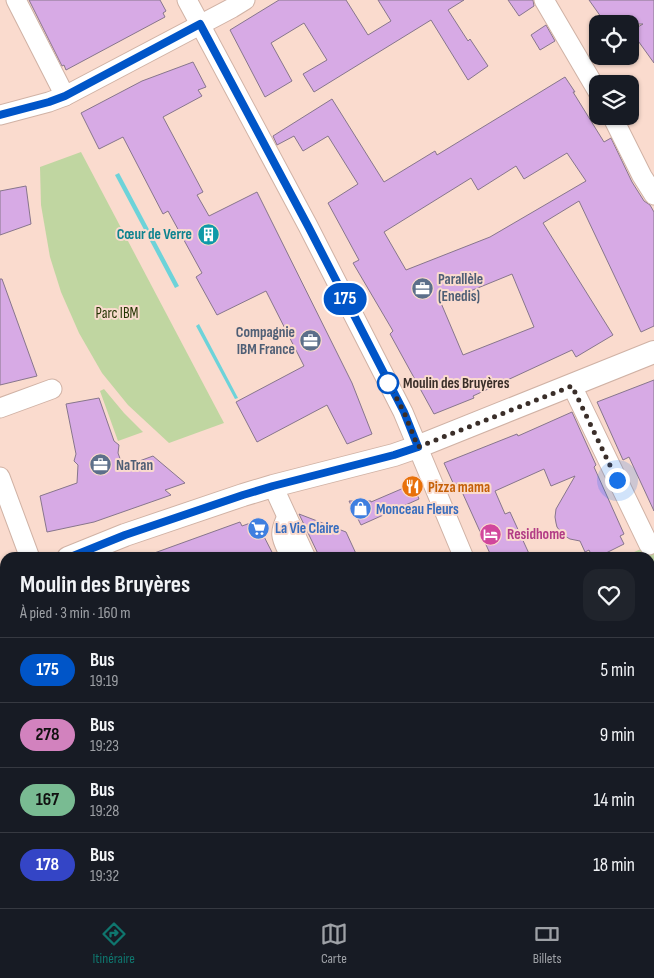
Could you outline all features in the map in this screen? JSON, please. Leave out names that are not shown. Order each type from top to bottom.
[{"type":"main road","points":[[83,552],[125,535],[273,486],[418,447],[654,352]]},
{"type":"street","points":[[16,0],[65,96]]},
{"type":"street","points":[[187,0],[320,248],[404,412],[462,552]]},
{"type":"street","points":[[0,115],[65,96],[245,0]]},
{"type":"street","points":[[544,0],[589,77]]},
{"type":"street","points":[[616,125],[642,176],[654,195]]},
{"type":"street","points":[[572,386],[649,545]]},
{"type":"street","points":[[0,408],[52,389]]},
{"type":"street","points":[[0,477],[28,552]]},
{"type":"street","points":[[273,486],[303,552]]},
{"type":"street","points":[[287,517],[282,525],[280,535],[288,552]]},
{"type":"green space","name":"Parc IBM","points":[[81,152],[224,423],[169,443],[128,405],[102,373],[79,333],[61,292],[50,257],[41,205],[40,167]]},
{"type":"green space","points":[[104,389],[143,432],[118,441],[100,391]]},
{"type":"green space","points":[[654,543],[654,552],[634,552]]},
{"type":"water","points":[[119,173],[179,286],[175,288],[115,175]]},
{"type":"water","points":[[199,324],[238,398],[235,399],[196,326]]},
{"type":"building","points":[[29,0],[160,0],[166,11],[163,13],[165,17],[66,70],[64,65],[62,66]]},
{"type":"building","points":[[279,0],[346,0],[368,35],[391,21],[378,0],[464,0],[448,10],[468,41],[470,39],[488,66],[468,80],[431,20],[314,92],[303,74],[327,60],[304,23],[271,43],[292,81],[265,97],[230,30]]},
{"type":"building","points":[[508,0],[533,0],[534,6],[519,16]]},
{"type":"building","points":[[589,0],[654,0],[654,63],[639,42],[639,26],[643,24],[639,24],[639,15],[600,15]]},
{"type":"building","points":[[546,25],[555,41],[540,50],[531,35]]},
{"type":"building","points":[[193,62],[206,87],[198,90],[202,96],[163,117],[203,192],[197,195],[209,216],[257,192],[352,383],[372,434],[347,444],[327,405],[257,442],[236,402],[304,366],[266,291],[217,315],[196,277],[202,273],[168,211],[163,214],[123,137],[99,149],[81,113],[142,81]]},
{"type":"building","points":[[565,77],[589,118],[589,125],[593,125],[604,142],[611,138],[632,182],[644,201],[650,205],[654,212],[654,326],[641,332],[579,201],[543,223],[613,335],[576,357],[572,350],[473,396],[474,398],[434,414],[390,334],[393,331],[353,263],[359,260],[328,203],[358,184],[328,136],[303,151],[294,136],[277,145],[273,136],[332,99],[384,182],[435,151],[437,155]],"holes":[[[567,153],[586,181],[490,237],[406,270],[384,232],[471,178],[478,190],[516,166],[524,179]],[[512,274],[534,327],[463,355],[441,303]]]},
{"type":"building","points":[[26,186],[31,224],[0,235],[0,191]]},
{"type":"building","points":[[0,279],[2,279],[37,376],[0,385]]},
{"type":"building","points":[[654,380],[654,511],[629,457],[623,460],[597,402]]},
{"type":"building","name":"NaTran","points":[[99,398],[114,441],[119,445],[118,453],[123,467],[153,456],[185,483],[165,490],[171,495],[94,522],[47,532],[40,496],[77,483],[78,465],[74,461],[76,454],[66,404]]},
{"type":"building","points":[[572,412],[624,534],[620,536],[624,544],[608,552],[590,552],[589,550],[585,552],[580,541],[563,535],[557,527],[556,509],[575,476],[551,486],[544,469],[495,491],[505,514],[510,512],[528,552],[489,552],[458,483],[454,485],[444,463],[517,434],[518,436]]},
{"type":"building","points":[[413,484],[419,499],[361,525],[349,501],[371,502]]},
{"type":"building","points":[[299,514],[346,532],[355,552],[317,552]]},
{"type":"building","points":[[256,521],[272,552],[157,552],[240,522],[242,526]]},
{"type":"bus line","name":"175","points":[[0,115],[65,96],[200,24],[308,226],[404,412],[418,447],[243,495],[125,535],[83,552]]},
{"type":"place","name":"Cœur de Verre","points":[[208,234]]},
{"type":"place","name":"Parallèle (Enedis)","points":[[422,288]]},
{"type":"place","name":"Compagnie IBM France","points":[[311,341]]},
{"type":"place","name":"Moulin des Bruyères","points":[[388,383]]},
{"type":"place","name":"NaTran","points":[[100,465]]},
{"type":"place","name":"Pizza mama","points":[[412,487]]},
{"type":"place","name":"Monceau Fleurs","points":[[360,509]]},
{"type":"place","name":"La Vie Claire","points":[[259,528]]},
{"type":"place","name":"Residhome","points":[[491,534]]},
{"type":"route","points":[[388,383],[384,375],[404,412],[418,447],[572,386],[617,480]]}]
